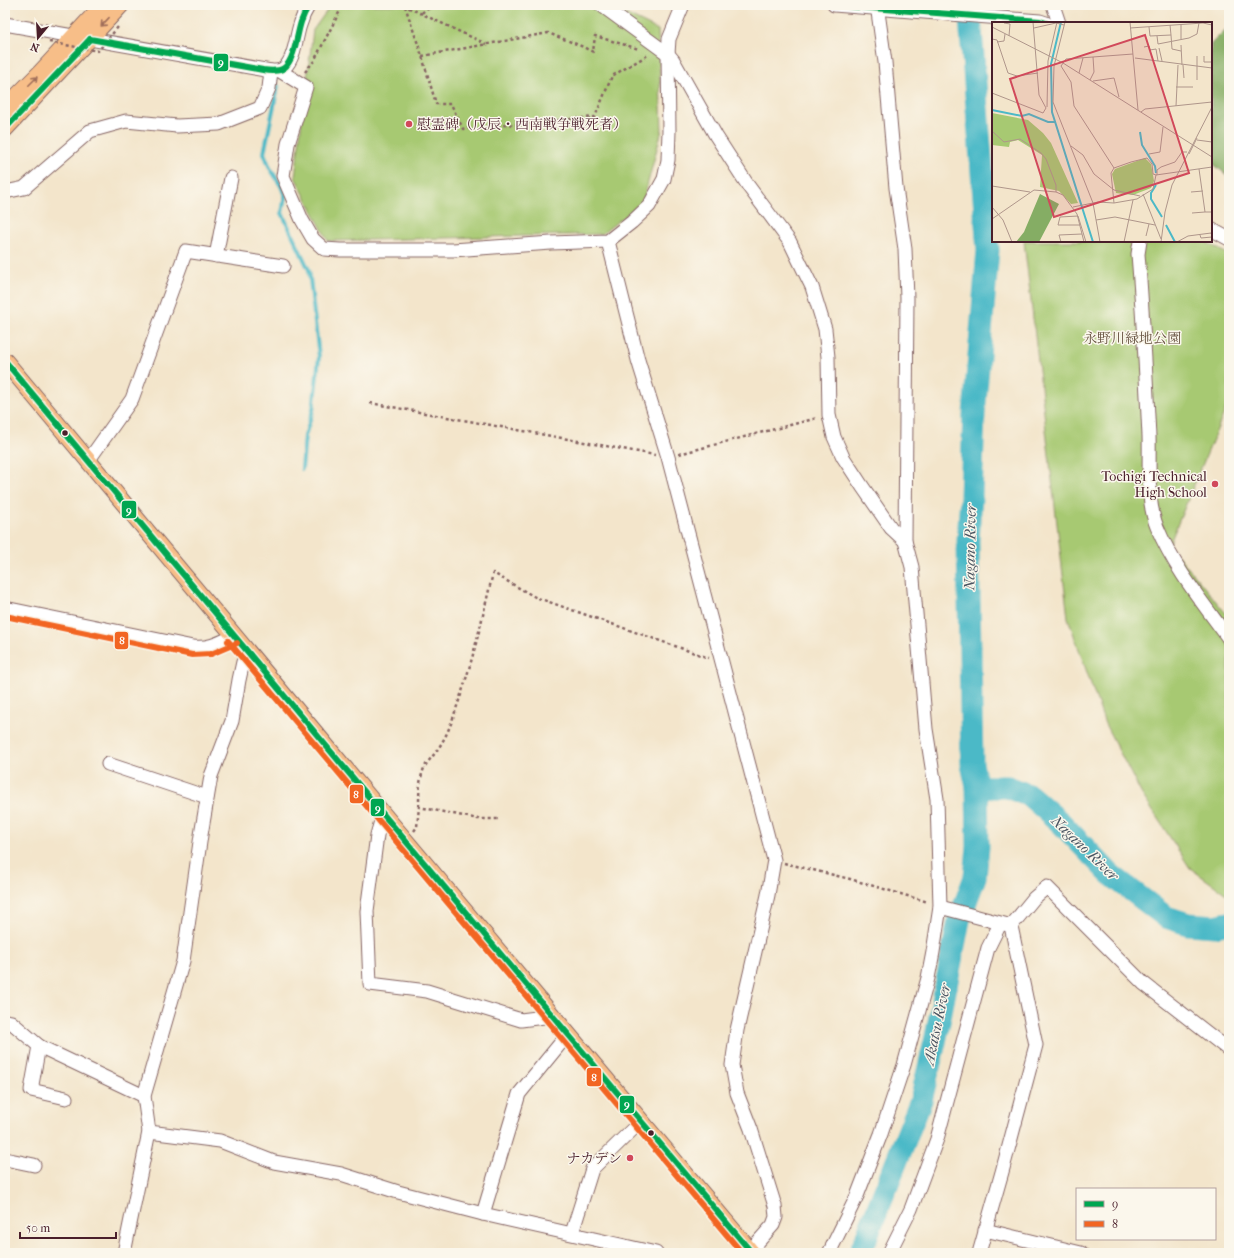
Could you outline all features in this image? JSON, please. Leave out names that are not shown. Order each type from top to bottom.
[{"type":"main road","points":[[5,108],[40,73],[103,5]]},
{"type":"main road","points":[[5,129],[94,45],[121,5]]},
{"type":"main road","points":[[5,361],[750,1252]]},
{"type":"street","points":[[5,192],[24,188],[90,131],[126,121],[177,126],[219,124],[260,108],[275,71],[289,63],[300,25],[309,5]]},
{"type":"street","points":[[601,5],[668,54],[673,60],[716,136],[745,181],[790,242],[812,287],[825,329],[828,357],[829,415],[834,437],[843,457],[891,528],[904,541]]},
{"type":"street","points":[[5,24],[74,36],[94,45],[275,71],[306,86],[288,144],[283,176],[302,220],[313,239],[324,249],[453,250],[551,243],[608,241],[649,206],[664,179],[668,160],[670,131],[669,39],[683,5]]},
{"type":"street","points":[[834,5],[877,7],[1043,22]]},
{"type":"street","points":[[1053,5],[1059,22]]},
{"type":"street","points":[[829,1253],[857,1196],[881,1134],[904,1065],[931,965],[942,908],[937,798],[926,729],[917,643],[912,567],[904,541],[907,298],[905,249],[895,172],[885,62],[877,7]]},
{"type":"street","points":[[216,256],[231,178]]},
{"type":"street","points":[[1212,230],[1229,239]]},
{"type":"street","points":[[608,241],[638,360],[668,457],[774,860],[768,895],[737,1030],[732,1065],[737,1093],[751,1129],[775,1206],[776,1217],[773,1226],[750,1252]]},
{"type":"street","points":[[1140,242],[1138,254],[1149,436],[1150,503],[1156,526],[1176,564],[1229,639]]},
{"type":"street","points":[[88,461],[132,399],[186,251],[283,266]]},
{"type":"street","points":[[5,608],[192,647],[203,648],[220,643],[234,636]]},
{"type":"street","points":[[124,1253],[149,1132],[144,1096],[183,961],[211,776],[232,721],[243,662],[251,657]]},
{"type":"street","points":[[108,764],[207,797]]},
{"type":"street","points":[[383,814],[377,835],[367,911],[370,984],[427,991],[521,1020],[552,1016]]},
{"type":"street","points":[[889,1253],[911,1210],[937,1139],[988,948],[1006,925],[1047,887],[1144,983],[1229,1050]]},
{"type":"street","points":[[942,908],[1006,925]]},
{"type":"street","points":[[979,1253],[1036,1045],[1006,925]]},
{"type":"street","points":[[5,1020],[11,1022],[39,1046],[144,1096]]},
{"type":"street","points":[[483,1214],[519,1094],[568,1034]]},
{"type":"street","points":[[39,1046],[31,1090],[66,1098]]},
{"type":"street","points":[[572,1234],[592,1169],[640,1121]]},
{"type":"street","points":[[149,1132],[220,1141],[274,1162],[341,1174],[398,1192],[483,1214],[656,1253]]},
{"type":"street","points":[[5,1159],[34,1165]]},
{"type":"street","points":[[985,1230],[1081,1253]]},
{"type":"path","points":[[298,82],[314,61],[343,5]]},
{"type":"path","points":[[404,5],[486,44]]},
{"type":"path","points":[[404,5],[422,56],[436,104],[451,104],[463,129],[595,117],[612,76],[651,53],[595,36],[593,52],[579,44],[548,33],[422,56]]},
{"type":"path","points":[[422,13],[425,9],[468,5]]},
{"type":"path","points":[[94,45],[118,27],[122,22]]},
{"type":"path","points":[[118,27],[122,31]]},
{"type":"path","points":[[49,42],[94,45],[105,52]]},
{"type":"path","points":[[94,45],[94,56]]},
{"type":"path","points":[[370,403],[668,457],[829,415]]},
{"type":"path","points":[[407,843],[417,827],[419,788],[422,772],[424,766],[435,753],[446,734],[457,708],[493,573],[535,597],[721,662]]},
{"type":"path","points":[[419,807],[478,819],[500,820]]},
{"type":"path","points":[[774,860],[850,879],[916,898],[942,908]]},
{"type":"green space","points":[[331,5],[607,5],[658,30],[662,130],[643,201],[602,234],[328,241],[295,177],[313,30]]},
{"type":"green space","points":[[1229,26],[1229,177],[1212,163],[1212,43]]},
{"type":"green space","name":"永野川緑地公園","points":[[1024,242],[1206,242],[1229,255],[1229,401],[1169,545],[1229,617],[1229,896],[1190,868],[1141,793],[1105,724],[1068,618]]},
{"type":"waterway","name":"Nagano River","points":[[860,1253],[921,1100],[935,1042],[959,920],[975,877],[978,847],[977,787],[972,764],[968,541],[974,414],[988,250],[969,5]]},
{"type":"waterway","points":[[278,86],[264,153],[285,196],[282,213],[309,270],[319,357],[313,410],[305,436],[302,469]]},
{"type":"waterway","name":"Nagano River","points":[[977,787],[1008,787],[1030,796],[1061,823],[1110,874],[1166,917],[1188,924],[1215,926],[1229,923]]},
{"type":"transit line","name":"9","points":[[90,39],[263,70],[277,71],[284,68],[291,59],[301,22],[309,5]]},
{"type":"transit line","name":"9","points":[[834,5],[1043,22]]},
{"type":"transit line","name":"9","points":[[5,129],[90,39]]},
{"type":"transit line","name":"9","points":[[5,361],[752,1253]]},
{"type":"transit line","name":"8","points":[[5,616],[192,655],[211,654],[237,643]]},
{"type":"transit line","name":"8","points":[[228,641],[742,1253]]},
{"type":"place","name":"慰霊碑（戊辰・西南戦争戦死者）","points":[[409,124]]},
{"type":"place","name":"Tochigi Technical High School","points":[[1215,484]]},
{"type":"place","name":"ナカデン","points":[[630,1158]]},
{"type":"water label","name":"Akatsu River","points":[[937,1024]]}]
